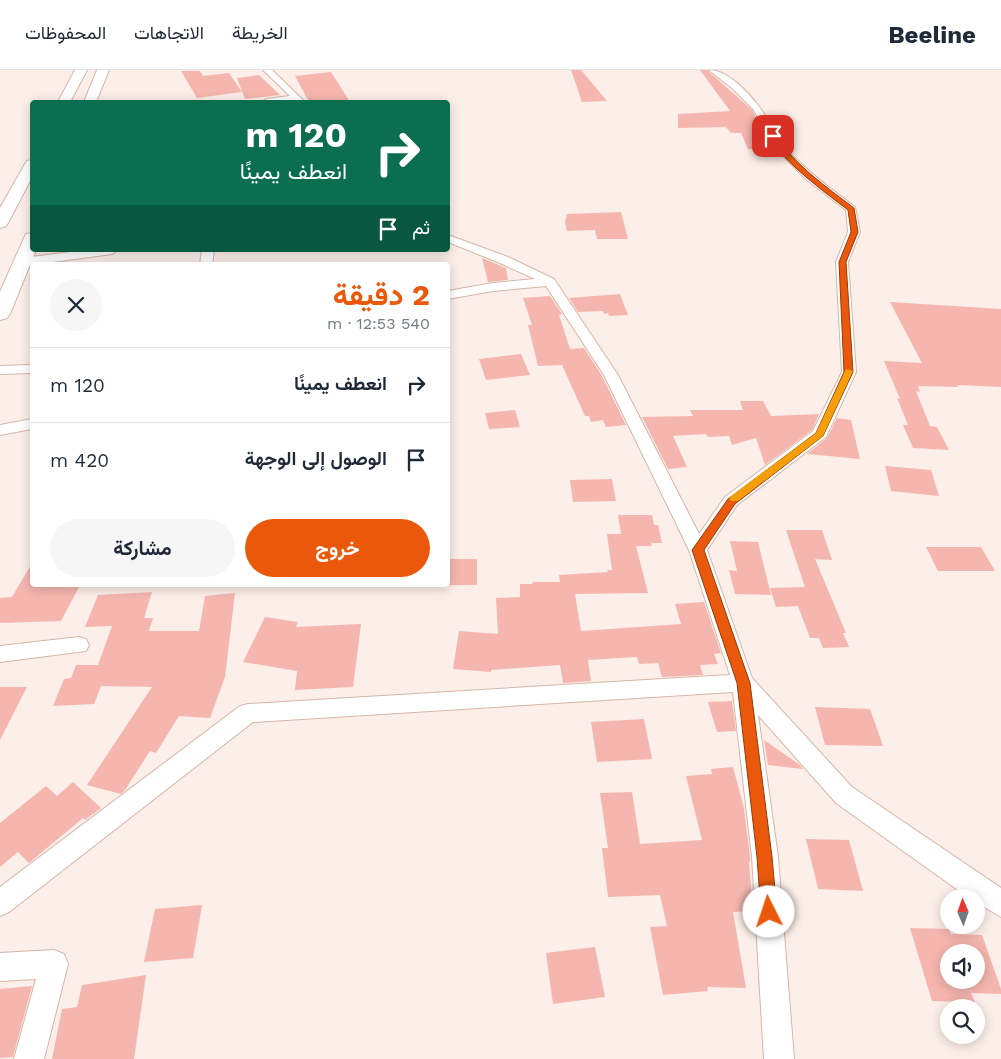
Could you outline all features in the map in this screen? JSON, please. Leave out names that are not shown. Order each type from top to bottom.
[{"type":"main road","points":[[65,100],[80,70]]},
{"type":"main road","points":[[91,100],[104,70]]},
{"type":"main road","points":[[0,224],[30,168]]},
{"type":"main road","points":[[0,314],[30,243]]},
{"type":"street","points":[[267,70],[298,100]]},
{"type":"street","points":[[698,550],[731,501],[820,434],[849,372],[842,262],[854,232],[851,209],[812,179],[782,150],[756,108],[736,86],[713,70]]},
{"type":"street","points":[[450,239],[504,260],[550,282],[611,375],[698,550],[743,683],[765,857],[779,1059]]},
{"type":"street","points":[[23,262],[97,252]]},
{"type":"street","points":[[450,295],[493,287],[550,282]]},
{"type":"street","points":[[0,370],[30,369]]},
{"type":"street","points":[[0,430],[30,424]]},
{"type":"street","points":[[0,654],[79,645]]},
{"type":"street","points":[[0,903],[248,713],[743,683]]},
{"type":"street","points":[[743,683],[844,795],[1001,904]]},
{"type":"street","points":[[0,967],[54,964],[29,1059]]},
{"type":"building","points":[[571,70],[581,70],[607,101],[582,102]]},
{"type":"building","points":[[700,70],[707,70],[752,110],[760,125],[756,125],[768,149],[748,149],[741,133],[731,133],[726,127],[678,128],[678,114],[730,111]]},
{"type":"building","points":[[181,71],[200,71],[203,76],[229,73],[242,92],[197,98]]},
{"type":"building","points":[[331,72],[349,100],[308,100],[295,76]]},
{"type":"building","points":[[259,75],[280,95],[245,99],[237,78]]},
{"type":"building","points":[[621,212],[628,239],[597,239],[595,230],[567,231],[565,222],[567,214]]},
{"type":"building","points":[[482,258],[506,268],[508,280],[488,282]]},
{"type":"building","points":[[620,294],[628,315],[609,316],[608,313],[604,314],[603,311],[578,312],[569,298]]},
{"type":"building","points":[[550,296],[562,314],[559,315],[570,349],[584,348],[601,374],[626,425],[606,427],[603,420],[591,422],[589,416],[585,416],[562,365],[538,366],[528,325],[532,325],[523,298]]},
{"type":"building","points":[[890,302],[1001,309],[1001,387],[918,386],[920,392],[916,391],[930,426],[937,427],[949,450],[913,448],[903,425],[908,425],[897,398],[900,399],[884,361],[922,363]]},
{"type":"building","points":[[521,354],[530,375],[486,380],[479,359]]},
{"type":"building","points":[[740,401],[763,401],[771,416],[819,414],[812,430],[765,465],[756,438],[732,445],[729,436],[708,437],[706,434],[673,436],[687,467],[668,469],[642,417],[693,416],[690,410],[743,410]]},
{"type":"building","points":[[515,410],[520,427],[489,429],[485,413]]},
{"type":"building","points":[[837,418],[851,420],[860,459],[807,454],[827,438]]},
{"type":"building","points":[[885,466],[931,470],[939,496],[891,491]]},
{"type":"building","points":[[612,479],[616,501],[573,502],[570,480]]},
{"type":"building","points":[[618,515],[652,515],[654,525],[658,525],[662,543],[651,543],[652,546],[636,546],[648,593],[575,594],[581,631],[681,624],[675,604],[704,602],[721,653],[714,654],[718,664],[700,665],[703,675],[662,677],[658,663],[639,664],[637,657],[588,660],[591,681],[563,683],[560,665],[491,670],[491,672],[453,669],[459,631],[498,634],[496,598],[520,597],[520,584],[560,582],[559,575],[608,572],[607,570],[612,570],[607,534],[621,534]]},
{"type":"building","points":[[786,530],[822,530],[832,560],[815,559],[846,633],[843,633],[849,647],[823,648],[819,638],[810,638],[798,606],[776,607],[770,588],[805,587]]},
{"type":"building","points":[[730,541],[758,542],[771,595],[735,594],[729,570],[737,571]]},
{"type":"building","points":[[926,547],[981,547],[995,571],[938,571]]},
{"type":"building","points":[[450,559],[477,559],[477,585],[450,585]]},
{"type":"building","points":[[30,566],[30,587],[79,587],[61,621],[0,623],[0,598],[12,597]]},
{"type":"building","points":[[152,592],[144,618],[153,618],[149,631],[199,631],[205,596],[235,593],[225,677],[210,718],[179,716],[156,753],[150,751],[121,794],[87,785],[152,687],[101,686],[94,704],[53,706],[64,679],[71,678],[76,665],[98,665],[112,626],[85,627],[98,595]]},
{"type":"building","points":[[265,617],[298,622],[296,627],[361,624],[353,687],[295,690],[297,671],[243,662]]},
{"type":"building","points":[[0,687],[27,687],[0,740]]},
{"type":"building","points":[[732,701],[736,731],[717,732],[708,702]]},
{"type":"building","points":[[815,707],[870,709],[883,746],[825,745]]},
{"type":"building","points":[[644,719],[652,759],[597,762],[591,722]]},
{"type":"building","points":[[764,740],[800,765],[803,769],[768,765]]},
{"type":"building","points":[[733,767],[744,808],[750,857],[753,911],[733,912],[746,988],[707,987],[708,991],[663,995],[650,927],[667,926],[660,895],[608,897],[602,848],[608,848],[600,793],[632,792],[640,844],[702,840],[686,776],[712,774],[711,769]]},
{"type":"building","points":[[73,782],[101,808],[85,820],[83,818],[29,863],[18,852],[0,867],[0,823],[46,786],[57,796]]},
{"type":"building","points":[[806,839],[849,840],[863,891],[818,889]]},
{"type":"building","points":[[202,905],[193,958],[144,962],[155,909]]},
{"type":"building","points":[[910,928],[940,929],[940,934],[982,935],[1001,989],[1001,994],[971,993],[974,999],[940,999],[940,1001],[932,1001]]},
{"type":"building","points":[[595,947],[605,997],[553,1004],[546,953]]},
{"type":"building","points":[[146,975],[134,1059],[52,1059],[62,1009],[77,1007],[82,985]]},
{"type":"building","points":[[32,986],[13,1057],[0,1058],[0,989]]},
{"type":"slow traffic","points":[[734,499],[820,434],[849,371]]},
{"type":"route","points":[[769,912],[765,857],[743,683],[698,550],[731,501],[820,434],[849,372],[842,262],[854,232],[851,209],[812,179],[782,150],[773,136]]}]
